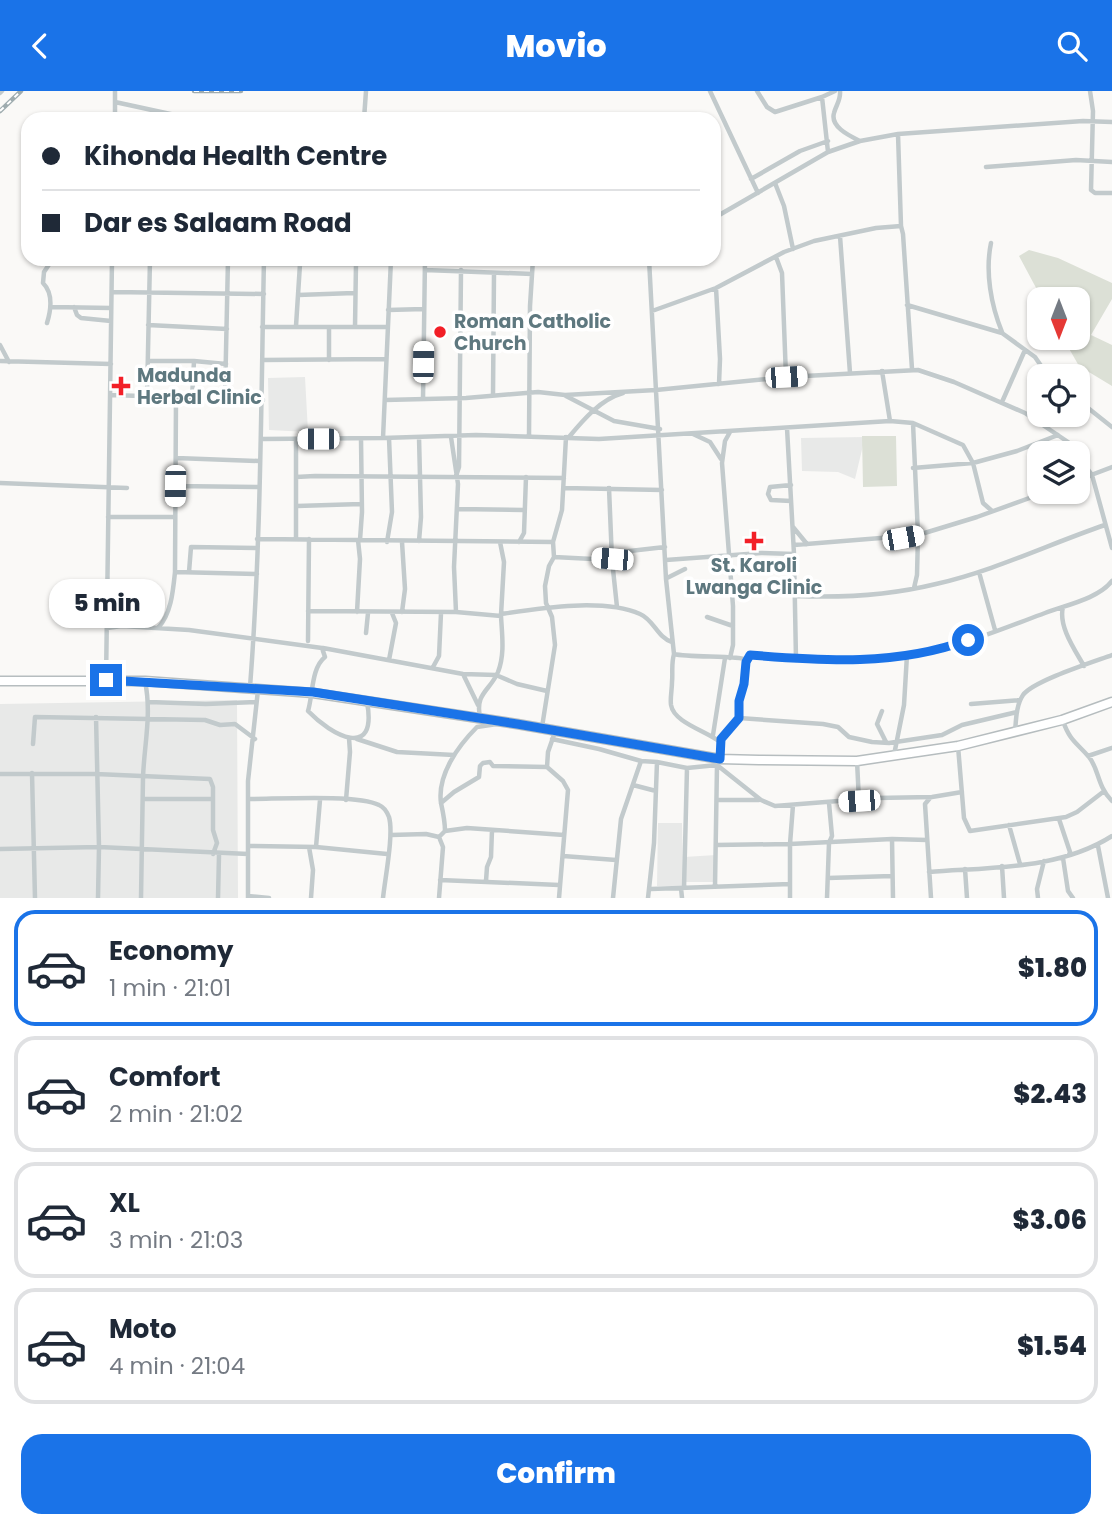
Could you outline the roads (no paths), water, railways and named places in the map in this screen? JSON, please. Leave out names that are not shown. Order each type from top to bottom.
[{"type":"highway","points":[[0,681],[145,681],[313,692],[542,728],[554,735],[718,762],[857,761],[894,756],[958,746],[1015,733],[1112,702]]},
{"type":"street","points":[[115,91],[115,112]]},
{"type":"street","points":[[364,112],[366,91]]},
{"type":"street","points":[[710,91],[720,112]]},
{"type":"street","points":[[757,91],[767,107],[775,112],[837,91],[841,97],[834,117],[827,125]]},
{"type":"street","points":[[1090,91],[1094,111],[1092,191],[1112,193]]},
{"type":"street","points":[[822,97],[828,152]]},
{"type":"street","points":[[115,102],[156,112]]},
{"type":"street","points":[[1094,111],[1101,120]]},
{"type":"street","points":[[1083,121],[1094,111]]},
{"type":"street","points":[[721,115],[758,193]]},
{"type":"street","points":[[834,117],[842,131],[860,141]]},
{"type":"street","points":[[721,214],[828,152],[860,141],[898,134],[1093,120],[1112,122]]},
{"type":"street","points":[[898,134],[901,226],[912,369]]},
{"type":"street","points":[[751,179],[800,151],[828,141]]},
{"type":"street","points":[[986,167],[1093,160],[1112,162]]},
{"type":"street","points":[[775,184],[784,206],[793,249]]},
{"type":"street","points":[[652,311],[716,288],[776,257],[824,237],[901,226]]},
{"type":"street","points":[[840,236],[850,373]]},
{"type":"street","points":[[991,243],[988,262],[993,306],[1002,333]]},
{"type":"street","points":[[776,257],[782,273],[786,377]]},
{"type":"street","points":[[47,323],[52,307],[43,276],[48,266]]},
{"type":"street","points":[[106,680],[112,266]]},
{"type":"street","points":[[147,397],[150,266]]},
{"type":"street","points":[[225,397],[228,266]]},
{"type":"street","points":[[264,266],[263,400],[253,639],[254,688],[257,702],[248,781],[248,897],[269,898]]},
{"type":"street","points":[[296,327],[300,266]]},
{"type":"street","points":[[355,327],[356,266]]},
{"type":"street","points":[[383,438],[391,266]]},
{"type":"street","points":[[423,399],[425,266]]},
{"type":"street","points":[[529,436],[533,266]]},
{"type":"street","points":[[649,266],[666,579],[674,654],[671,666],[673,711],[685,723],[713,735],[720,742]]},
{"type":"street","points":[[425,270],[532,274]]},
{"type":"street","points":[[456,476],[459,467],[461,270]]},
{"type":"street","points":[[493,395],[494,273]]},
{"type":"street","points":[[716,288],[719,384]]},
{"type":"street","points":[[112,292],[264,293]]},
{"type":"street","points":[[298,295],[354,293]]},
{"type":"street","points":[[907,305],[1002,333],[1039,364]]},
{"type":"street","points":[[73,306],[81,318],[111,321]]},
{"type":"street","points":[[52,307],[111,307]]},
{"type":"street","points":[[388,310],[424,309]]},
{"type":"street","points":[[148,325],[227,329]]},
{"type":"street","points":[[262,327],[387,327]]},
{"type":"street","points":[[329,327],[329,360]]},
{"type":"street","points":[[0,345],[9,362]]},
{"type":"street","points":[[1002,402],[1025,350]]},
{"type":"street","points":[[263,360],[386,359]]},
{"type":"street","points":[[0,361],[111,364]]},
{"type":"street","points":[[148,361],[226,364]]},
{"type":"street","points":[[192,398],[194,361]]},
{"type":"street","points":[[385,400],[656,390],[786,377],[912,369],[954,382],[1025,412],[1076,449],[1092,475],[1112,548]]},
{"type":"street","points":[[882,371],[890,421]]},
{"type":"street","points":[[542,728],[555,645],[545,586],[549,566],[554,557],[553,542],[562,510],[568,437],[594,411],[617,395],[631,391]]},
{"type":"street","points":[[110,395],[263,400]]},
{"type":"street","points":[[565,395],[624,424],[660,432]]},
{"type":"street","points":[[158,628],[166,619],[166,610],[172,599],[175,572],[176,397]]},
{"type":"street","points":[[1090,410],[1112,427]]},
{"type":"street","points":[[261,439],[458,436],[609,439],[660,432],[690,433],[890,421],[913,422],[963,445],[973,463],[983,501],[992,511]]},
{"type":"street","points":[[913,422],[918,535],[914,588]]},
{"type":"street","points":[[787,428],[796,596],[796,660]]},
{"type":"street","points":[[722,463],[725,441],[730,431]]},
{"type":"street","points":[[690,433],[713,444],[722,463],[731,557],[733,629],[739,657]]},
{"type":"street","points":[[913,468],[973,463],[1017,451],[1059,435]]},
{"type":"street","points":[[419,437],[419,541]]},
{"type":"street","points":[[451,437],[457,509],[454,567],[456,612]]},
{"type":"street","points":[[387,542],[392,522],[389,438]]},
{"type":"street","points":[[296,439],[296,538]]},
{"type":"street","points":[[357,612],[361,439]]},
{"type":"street","points":[[176,458],[260,461]]},
{"type":"street","points":[[1092,475],[1112,467]]},
{"type":"street","points":[[296,477],[564,478]]},
{"type":"street","points":[[519,543],[524,533],[526,477]]},
{"type":"street","points":[[0,483],[127,488]]},
{"type":"street","points":[[791,485],[770,487],[768,493],[771,500],[791,501]]},
{"type":"street","points":[[175,486],[259,487]]},
{"type":"street","points":[[564,488],[662,490]]},
{"type":"street","points":[[609,488],[617,607]]},
{"type":"street","points":[[794,545],[918,535],[1027,499]]},
{"type":"street","points":[[977,517],[983,501]]},
{"type":"street","points":[[296,506],[361,503]]},
{"type":"street","points":[[457,509],[523,510]]},
{"type":"street","points":[[108,517],[174,517]]},
{"type":"street","points":[[796,596],[860,595],[914,588],[979,572],[1105,525]]},
{"type":"street","points":[[792,526],[807,544]]},
{"type":"street","points":[[257,540],[296,538],[387,542],[553,542]]},
{"type":"street","points":[[308,641],[309,539]]},
{"type":"street","points":[[402,542],[405,589],[402,613]]},
{"type":"street","points":[[478,705],[496,675],[503,653],[503,562],[500,542]]},
{"type":"street","points":[[189,572],[191,547],[257,548]]},
{"type":"street","points":[[612,553],[665,547]]},
{"type":"street","points":[[666,560],[794,554]]},
{"type":"street","points":[[554,557],[612,559]]},
{"type":"street","points":[[666,579],[685,569]]},
{"type":"street","points":[[175,572],[257,574]]},
{"type":"street","points":[[979,572],[995,630]]},
{"type":"street","points":[[715,886],[720,742],[739,718],[739,701],[750,655],[796,660],[849,661],[944,648],[1063,606],[1100,591],[1111,583]]},
{"type":"street","points":[[1063,606],[1062,618],[1084,666]]},
{"type":"street","points":[[308,611],[501,615],[550,609],[617,607],[643,615],[663,639],[672,642]]},
{"type":"street","points":[[366,633],[368,613]]},
{"type":"street","points":[[389,660],[396,623],[391,613]]},
{"type":"street","points":[[433,667],[439,656],[441,614]]},
{"type":"street","points":[[707,617],[733,629]]},
{"type":"street","points":[[107,628],[122,626],[189,630],[322,648],[463,674],[496,675],[517,684],[547,691]]},
{"type":"street","points":[[713,735],[733,629]]},
{"type":"street","points":[[322,648],[325,657],[319,662],[308,711],[330,730],[397,752],[454,755]]},
{"type":"street","points":[[674,654],[739,657],[747,660]]},
{"type":"street","points":[[894,756],[904,705],[907,655]]},
{"type":"street","points":[[1015,733],[1020,700],[1025,693],[1033,687],[1112,655]]},
{"type":"street","points":[[463,674],[478,705],[480,718]]},
{"type":"street","points":[[141,898],[143,776],[149,719],[145,681]]},
{"type":"street","points":[[971,704],[1020,700]]},
{"type":"street","points":[[357,739],[363,734],[369,714],[367,701]]},
{"type":"street","points":[[149,702],[257,702]]},
{"type":"street","points":[[882,711],[877,724],[886,743]]},
{"type":"street","points":[[739,718],[823,724],[838,727],[849,737],[886,743],[942,735],[962,725],[1017,712]]},
{"type":"street","points":[[33,744],[33,717],[205,720],[220,725],[235,724],[254,739]]},
{"type":"street","points":[[96,717],[98,898]]},
{"type":"street","points":[[1062,720],[1071,740],[1088,756],[1103,792],[1112,801]]},
{"type":"street","points":[[445,831],[445,814],[441,803],[443,782],[454,755],[477,727],[505,722]]},
{"type":"street","points":[[547,767],[548,752],[554,735],[641,761],[687,768],[718,762]]},
{"type":"street","points":[[346,800],[349,738]]},
{"type":"street","points":[[958,746],[964,818],[970,831],[1059,818],[1077,811],[1103,792]]},
{"type":"street","points":[[1088,756],[1112,748]]},
{"type":"street","points":[[613,898],[622,811],[641,761]]},
{"type":"street","points":[[857,761],[859,801]]},
{"type":"street","points":[[441,803],[479,777],[483,763],[490,762],[492,766],[547,767],[567,786],[559,898]]},
{"type":"street","points":[[649,898],[657,762]]},
{"type":"street","points":[[718,762],[761,800],[772,805],[931,797],[962,792]]},
{"type":"street","points":[[682,898],[687,768]]},
{"type":"street","points":[[32,773],[34,898]]},
{"type":"street","points":[[0,774],[208,778],[212,783],[218,898]]},
{"type":"street","points":[[633,785],[656,791]]},
{"type":"street","points":[[931,797],[925,804],[931,898]]},
{"type":"street","points":[[143,799],[213,799]]},
{"type":"street","points":[[249,799],[346,800],[381,806],[388,814],[391,835],[383,898]]},
{"type":"street","points":[[311,898],[312,847],[320,800]]},
{"type":"street","points":[[718,800],[761,800]]},
{"type":"street","points":[[827,898],[829,843],[832,836],[829,803]]},
{"type":"street","points":[[790,898],[793,805]]},
{"type":"street","points":[[1059,818],[1070,852],[1066,857],[1068,891],[1073,898]]},
{"type":"street","points":[[1009,825],[1020,864]]},
{"type":"street","points":[[439,837],[445,831],[467,828],[564,835]]},
{"type":"street","points":[[486,881],[491,857],[492,830]]},
{"type":"street","points":[[391,835],[426,834],[439,837]]},
{"type":"street","points":[[929,873],[1066,857],[1098,846],[1112,836]]},
{"type":"street","points":[[439,837],[443,847],[439,898]]},
{"type":"street","points":[[892,839],[893,898]]},
{"type":"street","points":[[716,845],[928,840]]},
{"type":"street","points":[[248,846],[312,847],[387,854]]},
{"type":"street","points":[[1098,846],[1109,894]]},
{"type":"street","points":[[0,849],[99,847],[248,854]]},
{"type":"street","points":[[563,856],[616,860]]},
{"type":"street","points":[[1038,898],[1037,889],[1044,861]]},
{"type":"street","points":[[1002,866],[1004,898]]},
{"type":"street","points":[[965,869],[967,898]]},
{"type":"street","points":[[828,878],[892,876]]},
{"type":"street","points":[[440,880],[559,885]]},
{"type":"street","points":[[651,888],[790,884]]},
{"type":"railway","points":[[0,111],[21,91]]},
{"type":"railway","points":[[194,91],[241,91]]},
{"type":"place","name":"Roman Catholic Church","points":[[440,332]]},
{"type":"place","name":"Madunda Herbal Clinic","points":[[121,386]]},
{"type":"place","name":"St. Karoli Lwanga Clinic","points":[[754,541]]}]
